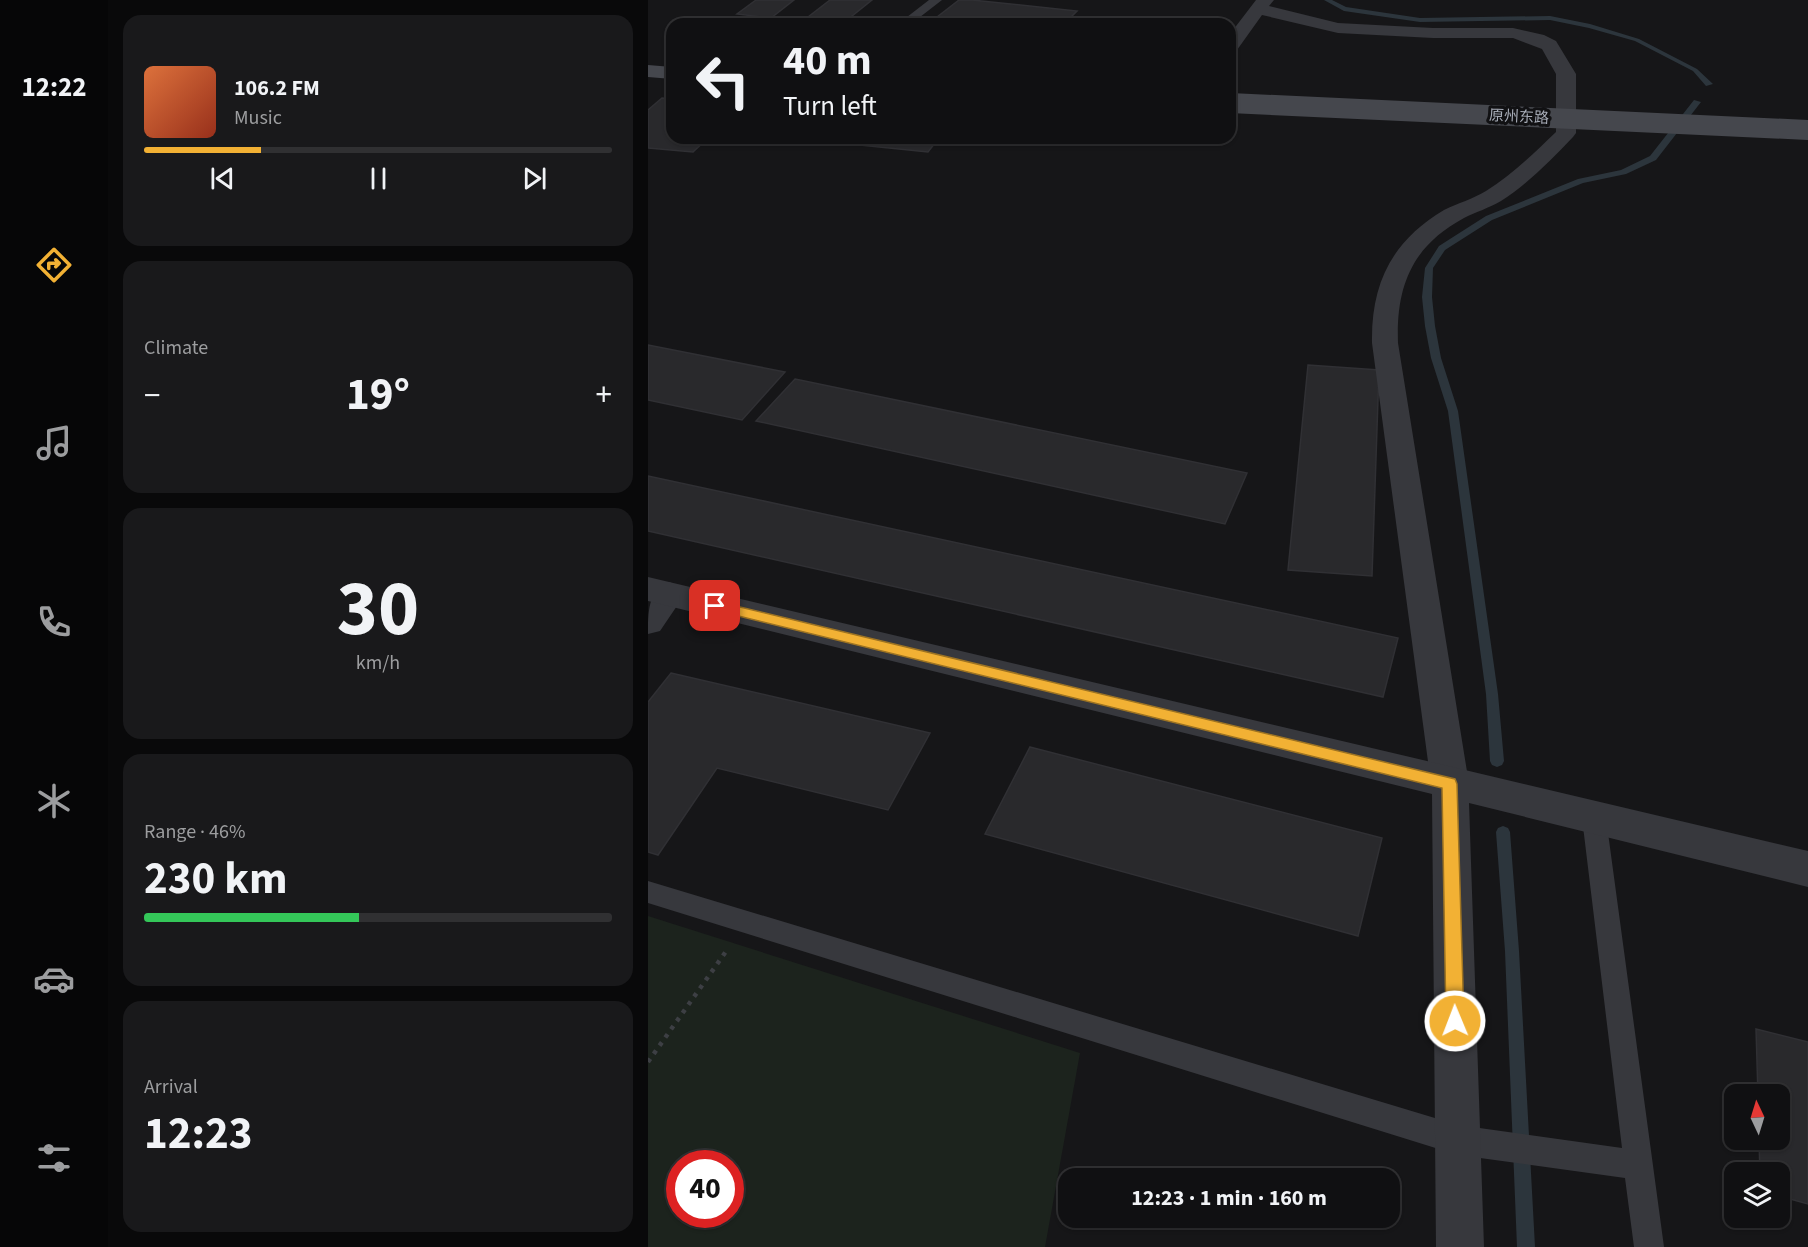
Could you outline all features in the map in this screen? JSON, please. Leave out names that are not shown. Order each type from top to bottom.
[{"type":"main road","points":[[648,56],[666,57]]},
{"type":"main road","points":[[648,71],[666,72]]},
{"type":"main road","name":"原州东路","points":[[1236,92],[1808,117]]},
{"type":"main road","name":"原州东路","points":[[1236,104],[1808,130]]},
{"type":"street","points":[[1236,38],[1261,5],[1338,28],[1433,33],[1513,33],[1537,39],[1549,45],[1566,74],[1566,133],[1546,154],[1492,196],[1450,216],[1417,242],[1403,259],[1392,278],[1385,298],[1383,320],[1450,784],[1470,1141],[1460,1247]]},
{"type":"street","points":[[648,622],[658,592],[1808,869]]},
{"type":"lane","points":[[912,18],[936,0]]},
{"type":"lane","points":[[1594,818],[1648,1247]]},
{"type":"lane","points":[[648,892],[1470,1141],[1637,1165]]},
{"type":"path","points":[[648,1062],[747,922]]},
{"type":"shaded area","points":[[648,916],[1080,1053],[1045,1247],[648,1247]]},
{"type":"building","points":[[756,0],[794,0],[771,18],[737,14]]},
{"type":"building","points":[[830,0],[872,0],[850,18],[807,18]]},
{"type":"building","points":[[959,0],[1077,11],[1070,18],[936,18]]},
{"type":"building","points":[[662,98],[666,98],[666,144],[702,144],[693,152],[648,148],[648,110]]},
{"type":"building","points":[[849,144],[934,144],[928,152]]},
{"type":"building","points":[[648,345],[785,372],[742,420],[648,400]]},
{"type":"building","points":[[1308,365],[1379,370],[1372,576],[1288,570]]},
{"type":"building","points":[[795,379],[1247,473],[1225,524],[756,421]]},
{"type":"building","points":[[648,476],[1398,638],[1383,697],[648,531]]},
{"type":"building","points":[[671,673],[930,733],[888,810],[717,768],[658,855],[648,852],[648,702]]},
{"type":"building","points":[[1030,747],[1382,838],[1358,936],[985,834]]},
{"type":"building","points":[[1756,1029],[1808,1042],[1808,1204],[1790,1199],[1790,1162],[1760,1162],[1759,1150],[1790,1150],[1790,1084],[1758,1084]]},
{"type":"waterway","points":[[1327,0],[1344,9],[1420,20],[1550,18],[1590,26],[1637,40],[1695,70],[1709,84]]},
{"type":"waterway","points":[[1497,761],[1492,694],[1453,411],[1436,358],[1430,326],[1427,297],[1429,268],[1442,248],[1489,218],[1581,181],[1623,172],[1653,158],[1697,102]]},
{"type":"waterway","points":[[1503,832],[1512,951],[1526,1247]]},
{"type":"route","points":[[715,606],[1450,784],[1455,1021]]}]
